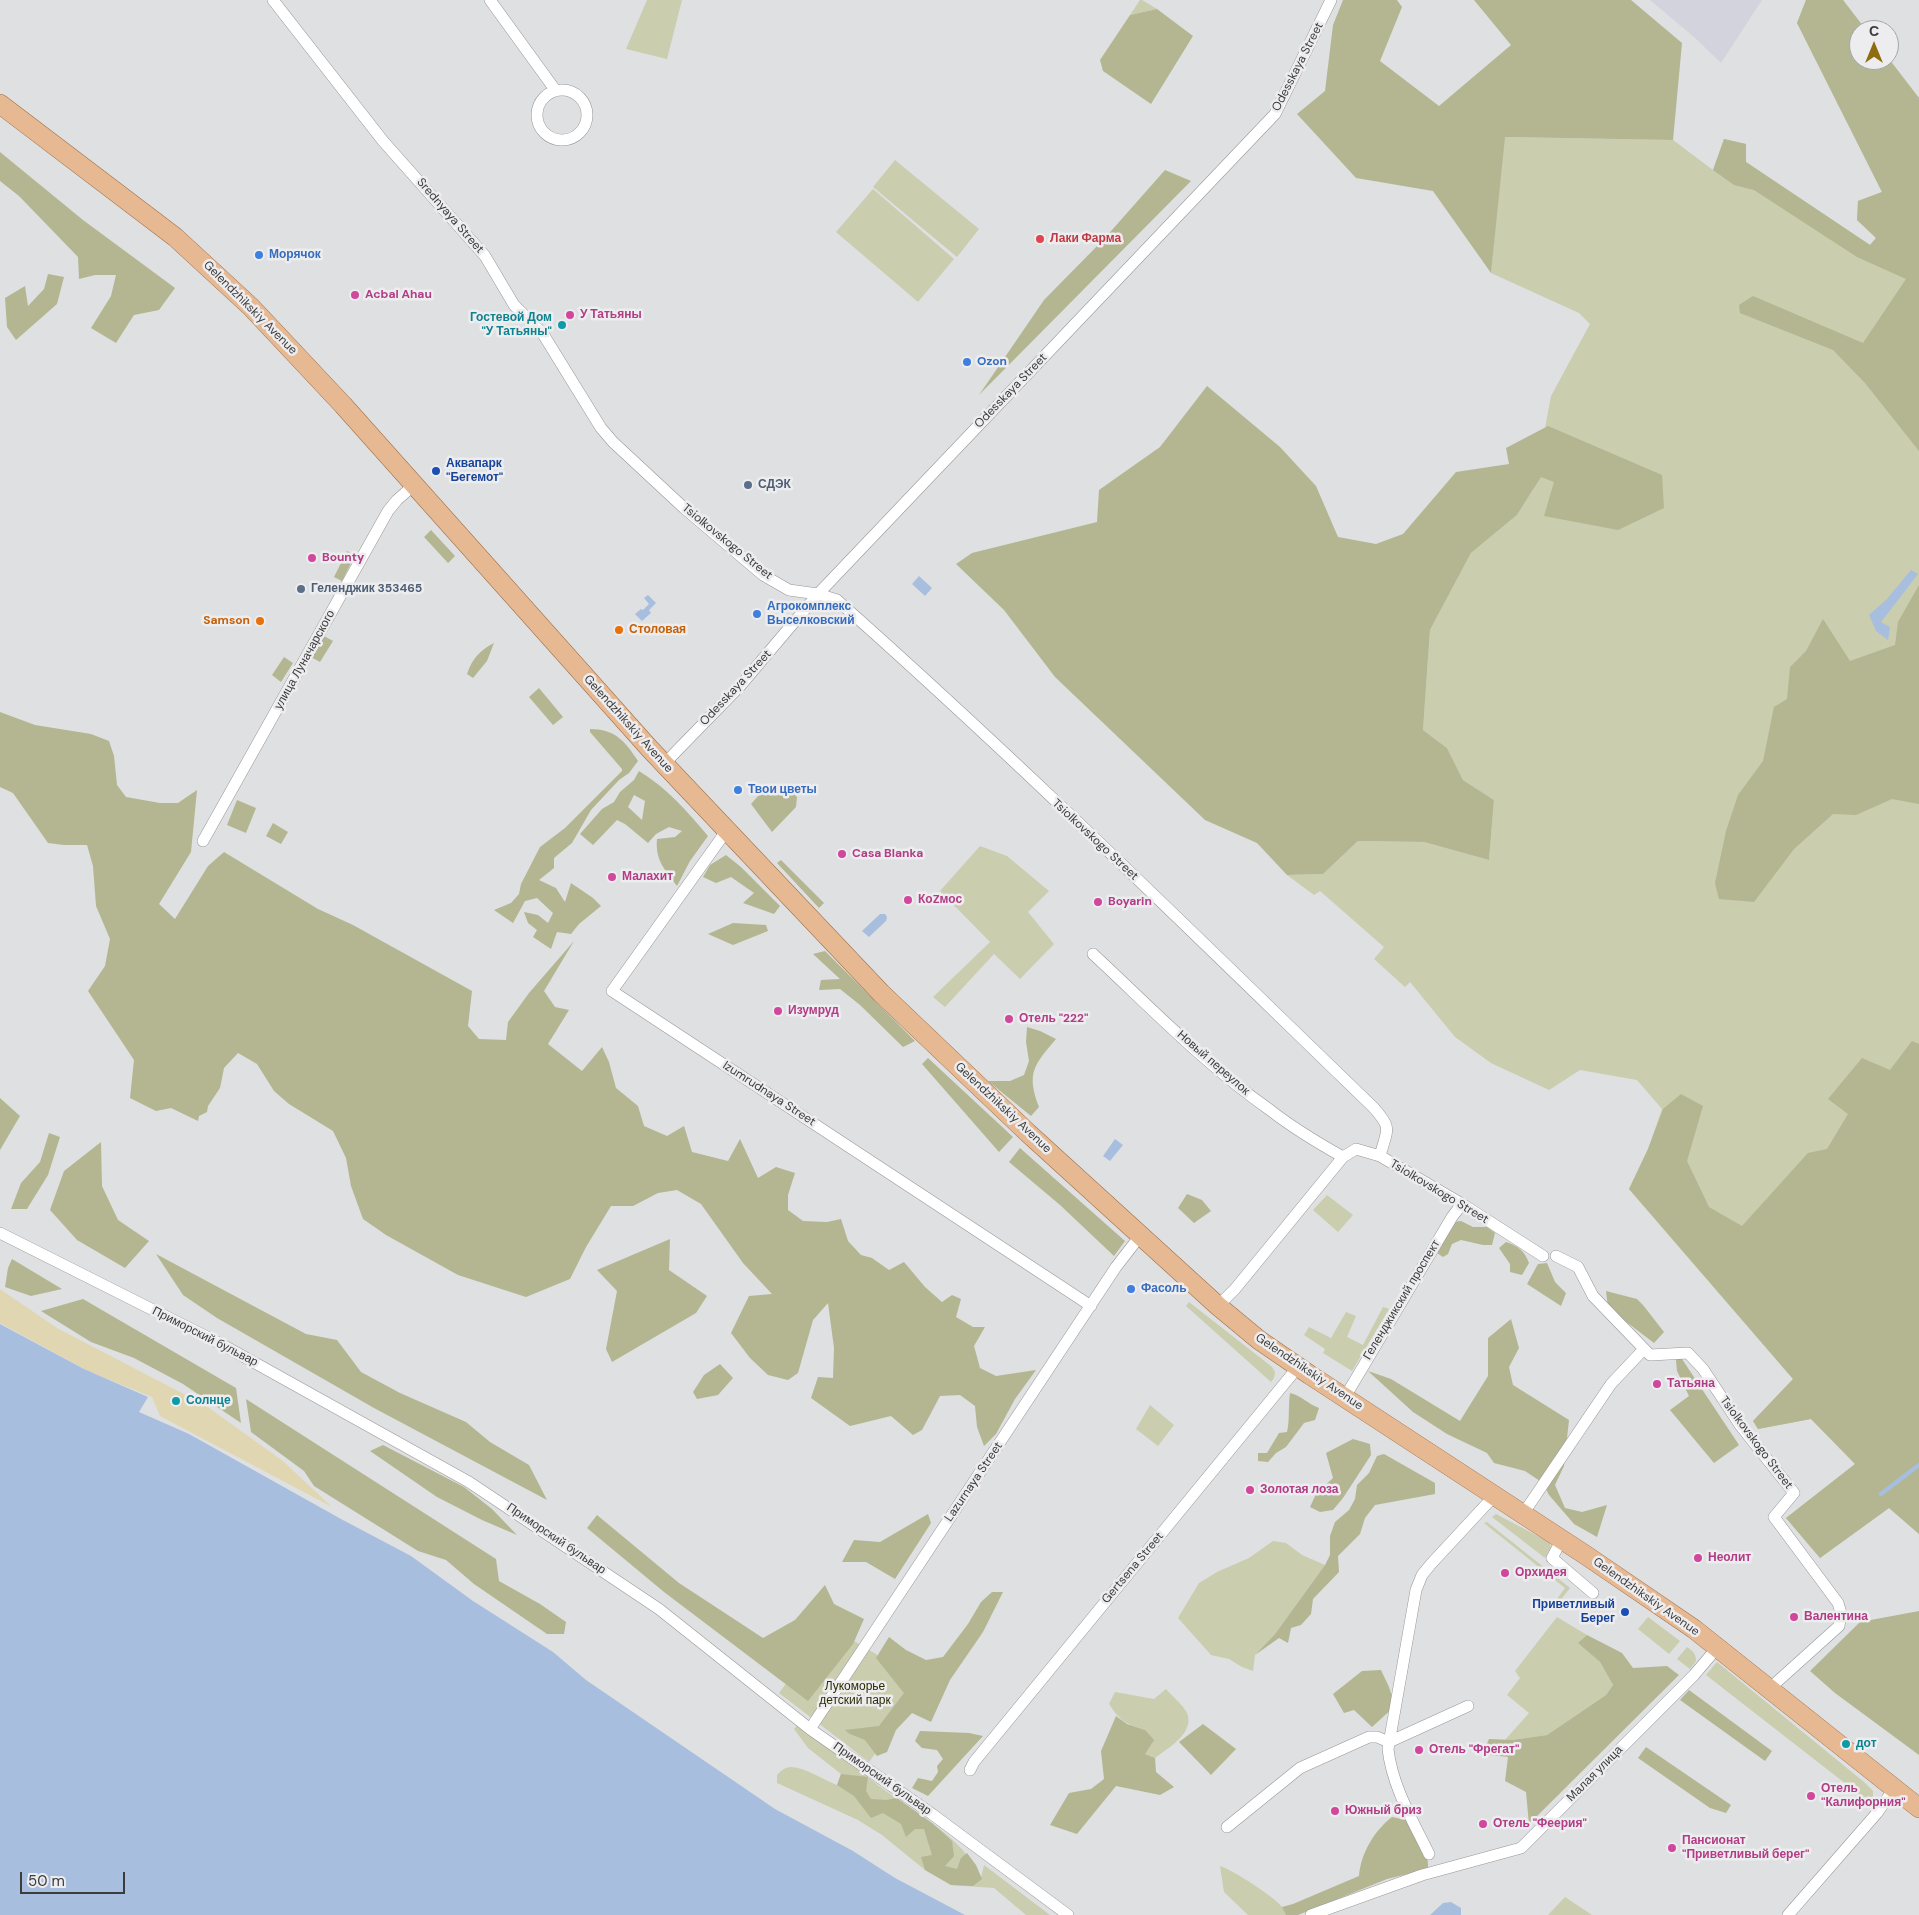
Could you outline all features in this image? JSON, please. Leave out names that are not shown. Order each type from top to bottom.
[{"type":"main road","name":"Gelendzhikskiy Avenue","points":[[0,104],[176,237],[227,283],[290,347],[664,764],[881,992],[1028,1133],[1218,1306],[1259,1340],[1298,1367],[1562,1539],[1694,1629],[1919,1808]]},
{"type":"street","name":"Srednyaya Street","points":[[273,0],[384,141],[485,256],[514,305],[542,334],[601,428],[613,442]]},
{"type":"street","points":[[490,0],[556,91]]},
{"type":"street","name":"Odesskaya Street","points":[[664,764],[740,686],[818,594],[1275,114],[1331,0]]},
{"type":"street","points":[[556,91],[564,91],[579,97],[586,110],[587,118],[580,132],[567,140],[559,140],[544,132],[539,125],[537,117],[538,108],[542,100],[556,91]]},
{"type":"street","name":"Tsiolkovskogo Street","points":[[613,442],[684,508],[763,575],[789,590],[818,594],[837,600],[881,639],[1091,835],[1373,1107],[1386,1121],[1387,1128],[1380,1156],[1462,1204],[1543,1256]]},
{"type":"street","name":"улица Луначарского","points":[[203,841],[388,512],[397,500],[414,485]]},
{"type":"street","name":"Izumrudnaya Street","points":[[727,830],[612,991],[1091,1306]]},
{"type":"street","name":"Новый переулок","points":[[1093,954],[1222,1073],[1289,1124],[1343,1157]]},
{"type":"street","points":[[1218,1306],[1235,1289],[1343,1157],[1356,1149],[1380,1156]]},
{"type":"street","name":"Геленджикский проспект","points":[[1345,1397],[1447,1225],[1462,1204]]},
{"type":"street","name":"Приморский бульвар","points":[[0,1233],[221,1344],[470,1482],[659,1609],[810,1729],[932,1814],[1068,1915]]},
{"type":"street","name":"Lazurnaya Street","points":[[810,1729],[1116,1267],[1140,1236]]},
{"type":"street","points":[[1523,1514],[1611,1384],[1644,1349],[1594,1296],[1578,1267],[1556,1256]]},
{"type":"street","name":"Tsiolkovskogo Street","points":[[1644,1349],[1650,1355],[1688,1353],[1703,1369],[1740,1424],[1794,1493],[1774,1517],[1838,1603],[1841,1613],[1839,1626],[1769,1689]]},
{"type":"street","name":"Gertsena Street","points":[[970,1770],[974,1762],[1025,1698],[1298,1367]]},
{"type":"street","points":[[1429,1854],[1405,1806],[1389,1761],[1388,1749],[1416,1590],[1422,1575],[1431,1564],[1495,1495]]},
{"type":"street","points":[[1562,1539],[1552,1558],[1593,1593]]},
{"type":"street","name":"Малая улица","points":[[1311,1915],[1422,1875],[1521,1848],[1694,1675],[1717,1648]]},
{"type":"street","points":[[1389,1742],[1468,1706]]},
{"type":"street","points":[[1227,1827],[1300,1768],[1369,1738],[1377,1736],[1389,1742]]},
{"type":"street","points":[[1788,1915],[1877,1813],[1894,1789]]},
{"type":"shaded area","points":[[1650,0],[1762,0],[1721,63],[1694,37]]},
{"type":"green space","points":[[647,0],[682,0],[667,59],[626,49]]},
{"type":"green space","points":[[1140,0],[1142,0],[1157,9],[1130,15]]},
{"type":"green space","points":[[1343,0],[1397,0],[1402,7],[1380,61],[1439,106],[1511,45],[1474,0],[1631,0],[1682,43],[1673,140],[1505,137],[1491,273],[1433,191],[1356,178],[1297,114],[1325,91],[1333,25]]},
{"type":"green space","points":[[1806,0],[1843,0],[1858,20],[1849,20],[1849,70],[1897,70],[1919,98],[1919,1534],[1889,1508],[1820,1558],[1786,1518],[1855,1464],[1811,1419],[1758,1429],[1753,1421],[1793,1379],[1629,1189],[1648,1149],[1662,1109],[1637,1080],[1580,1070],[1549,1090],[1491,1063],[1455,1037],[1410,982],[1405,987],[1374,959],[1384,947],[1320,891],[1314,895],[1287,875],[1323,874],[1358,841],[1424,842],[1489,860],[1494,800],[1463,780],[1447,748],[1423,730],[1430,630],[1471,553],[1517,515],[1534,488],[1551,396],[1590,324],[1579,313],[1491,273],[1504,137],[1673,140],[1713,170],[1724,139],[1746,144],[1746,162],[1870,245],[1876,238],[1857,220],[1858,201],[1882,192],[1797,23]]},
{"type":"green space","points":[[1806,0],[1843,0],[1858,20],[1849,20],[1849,70],[1897,70],[1919,98],[1919,451],[1865,383],[1833,350],[1740,313],[1739,305],[1753,296],[1863,343],[1906,279],[1857,257],[1754,190],[1734,185],[1713,170],[1724,139],[1746,144],[1746,162],[1870,245],[1876,238],[1857,220],[1858,201],[1882,192],[1797,23]]},
{"type":"green space","points":[[1157,9],[1193,36],[1151,104],[1103,71],[1100,60],[1130,15]]},
{"type":"green space","points":[[0,152],[83,220],[175,288],[159,310],[134,315],[116,343],[91,328],[111,296],[116,275],[95,275],[79,279],[78,257],[19,196],[0,181]]},
{"type":"green space","points":[[895,160],[979,229],[957,257],[873,187]]},
{"type":"green space","points":[[1165,170],[1191,181],[979,395],[1044,300],[1104,239]]},
{"type":"green space","points":[[873,189],[954,259],[918,302],[836,232]]},
{"type":"green space","points":[[48,274],[64,277],[57,304],[16,340],[7,327],[5,298],[25,286],[28,306],[44,289]]},
{"type":"green space","points":[[1207,386],[1280,447],[1316,486],[1338,537],[1376,544],[1403,534],[1456,472],[1509,464],[1506,448],[1548,426],[1662,475],[1664,508],[1618,530],[1544,516],[1554,482],[1541,477],[1517,515],[1471,553],[1430,630],[1423,730],[1447,748],[1463,780],[1494,800],[1489,860],[1424,842],[1358,841],[1323,874],[1287,875],[1257,843],[1205,820],[1055,677],[1004,610],[956,564],[972,553],[1097,522],[1099,490],[1160,447]]},
{"type":"green space","points":[[431,530],[455,556],[448,563],[424,537]]},
{"type":"green space","points":[[347,551],[355,555],[342,581],[334,577]]},
{"type":"green space","points":[[1919,585],[1919,804],[1892,799],[1856,815],[1833,814],[1794,849],[1754,902],[1719,899],[1715,883],[1726,831],[1738,795],[1763,761],[1774,707],[1787,699],[1790,667],[1806,651],[1823,619],[1850,661],[1895,645],[1898,622]]},
{"type":"green space","points":[[324,636],[333,641],[320,662],[311,657]]},
{"type":"green space","points":[[494,643],[487,661],[473,678],[467,674],[477,656]]},
{"type":"green space","points":[[284,657],[293,663],[281,682],[272,675]]},
{"type":"green space","points":[[539,688],[563,717],[553,725],[529,697]]},
{"type":"green space","points":[[0,712],[35,725],[91,734],[109,741],[114,756],[117,785],[126,797],[160,803],[178,803],[197,790],[191,852],[159,904],[175,919],[208,866],[224,852],[318,909],[353,925],[472,991],[468,1026],[479,1039],[506,1040],[508,1022],[529,993],[574,941],[544,991],[555,1007],[569,1010],[548,1044],[582,1071],[602,1047],[609,1062],[616,1088],[638,1106],[644,1126],[667,1136],[684,1126],[692,1152],[728,1161],[740,1139],[758,1178],[776,1167],[795,1173],[788,1195],[788,1210],[803,1221],[827,1222],[841,1219],[848,1241],[861,1255],[872,1258],[889,1270],[904,1262],[925,1287],[942,1302],[952,1295],[961,1299],[956,1317],[973,1327],[985,1327],[974,1346],[980,1368],[996,1376],[1036,1370],[1015,1399],[996,1434],[984,1446],[977,1427],[975,1406],[960,1395],[940,1396],[922,1430],[913,1435],[891,1416],[850,1426],[811,1398],[818,1377],[833,1378],[834,1348],[828,1303],[813,1320],[798,1373],[788,1380],[768,1375],[750,1358],[731,1333],[749,1296],[772,1294],[743,1263],[701,1204],[677,1190],[658,1193],[633,1206],[611,1206],[586,1247],[570,1279],[526,1297],[458,1275],[386,1235],[363,1219],[351,1186],[346,1158],[333,1131],[289,1104],[274,1091],[257,1064],[238,1053],[224,1068],[220,1088],[208,1106],[207,1112],[199,1116],[198,1121],[171,1108],[156,1111],[130,1098],[134,1060],[88,991],[105,966],[110,939],[96,906],[93,866],[87,845],[48,843],[13,793],[0,787]]},
{"type":"green space","points":[[590,729],[613,734],[624,742],[638,761],[629,773],[619,780],[591,810],[572,843],[554,858],[554,868],[539,880],[556,888],[565,902],[571,883],[601,906],[579,924],[571,934],[557,932],[551,949],[533,937],[537,930],[528,923],[524,912],[538,915],[548,923],[553,913],[537,898],[525,901],[513,923],[494,910],[511,903],[519,894],[521,884],[540,847],[565,828],[622,771],[590,732]]},
{"type":"green space","points":[[639,771],[659,785],[668,792],[708,836],[690,861],[677,886],[659,859],[657,839],[675,837],[682,831],[669,827],[656,834],[648,843],[625,824],[617,820],[593,845],[580,834],[602,809],[614,802],[620,792],[634,780]],"holes":[[[634,795],[645,801],[642,820],[628,807]]]},
{"type":"green space","points":[[783,784],[797,797],[796,807],[772,832],[751,804],[767,786],[777,787]]},
{"type":"green space","points":[[237,800],[256,808],[246,833],[227,825]]},
{"type":"green space","points":[[273,823],[288,832],[281,844],[266,836]]},
{"type":"green space","points":[[980,846],[1007,856],[1049,891],[1028,912],[1054,944],[1020,979],[994,954],[945,1007],[933,997],[990,942],[940,891]]},
{"type":"green space","points":[[726,855],[741,867],[780,906],[774,914],[743,903],[754,893],[731,877],[716,883],[703,877],[710,865]]},
{"type":"green space","points":[[781,860],[824,903],[819,908],[777,863]]},
{"type":"green space","points":[[733,923],[766,925],[768,931],[733,945],[708,934]]},
{"type":"green space","points":[[825,951],[915,1041],[903,1047],[860,1005],[840,989],[819,990],[821,980],[840,979],[813,954]]},
{"type":"green space","points":[[1027,1027],[1056,1039],[1042,1056],[1034,1070],[1033,1086],[1039,1107],[1031,1116],[988,1081],[1010,1081],[1024,1075],[1029,1061],[1026,1042]]},
{"type":"green space","points":[[1912,1041],[1919,1044],[1919,1534],[1889,1508],[1820,1558],[1786,1518],[1855,1464],[1811,1419],[1758,1429],[1753,1421],[1793,1379],[1629,1189],[1648,1149],[1663,1109],[1681,1094],[1703,1106],[1687,1161],[1709,1207],[1742,1226],[1808,1153],[1827,1149],[1848,1114],[1828,1099],[1862,1058],[1890,1070]]},
{"type":"green space","points":[[928,1058],[1013,1137],[999,1152],[922,1064]]},
{"type":"green space","points":[[0,1098],[20,1116],[0,1150]]},
{"type":"green space","points":[[49,1133],[60,1137],[48,1175],[27,1209],[11,1209],[21,1183],[40,1162]]},
{"type":"green space","points":[[101,1142],[102,1186],[118,1220],[149,1241],[125,1268],[77,1240],[50,1210],[64,1171]]},
{"type":"green space","points":[[1020,1148],[1125,1241],[1114,1256],[1060,1205],[1009,1162]]},
{"type":"green space","points":[[1187,1194],[1202,1200],[1211,1211],[1194,1223],[1178,1208]]},
{"type":"green space","points":[[1327,1195],[1353,1215],[1338,1232],[1313,1210]]},
{"type":"green space","points":[[1461,1221],[1473,1227],[1487,1227],[1495,1233],[1492,1245],[1461,1240],[1452,1244],[1448,1254],[1443,1257],[1437,1253],[1452,1222]]},
{"type":"green space","points":[[670,1239],[669,1270],[707,1296],[696,1313],[612,1362],[606,1349],[617,1291],[597,1270]]},
{"type":"green space","points":[[1506,1242],[1520,1249],[1529,1263],[1522,1275],[1510,1272],[1510,1264],[1499,1248]]},
{"type":"green space","points":[[156,1254],[306,1334],[337,1340],[361,1372],[400,1393],[466,1422],[490,1442],[529,1465],[547,1500],[374,1408],[217,1318],[183,1295]]},
{"type":"green space","points":[[12,1259],[62,1289],[31,1296],[5,1287],[8,1268]]},
{"type":"green space","points":[[1547,1263],[1555,1282],[1566,1293],[1561,1306],[1527,1284],[1538,1264]]},
{"type":"green space","points":[[1606,1291],[1637,1299],[1664,1332],[1654,1343],[1608,1308]]},
{"type":"green space","points":[[83,1299],[236,1388],[241,1423],[183,1384],[134,1358],[91,1342],[41,1311]]},
{"type":"green space","points":[[1189,1302],[1272,1367],[1275,1372],[1271,1382],[1186,1306]]},
{"type":"green space","points":[[1383,1307],[1389,1309],[1352,1371],[1323,1353],[1325,1349],[1304,1335],[1309,1327],[1331,1338],[1346,1312],[1356,1316],[1347,1337],[1363,1345]]},
{"type":"green space","points":[[1511,1319],[1519,1348],[1509,1367],[1513,1385],[1569,1420],[1564,1466],[1555,1485],[1565,1508],[1582,1512],[1607,1505],[1597,1537],[1574,1524],[1549,1495],[1543,1483],[1525,1471],[1494,1463],[1487,1453],[1447,1434],[1413,1412],[1368,1371],[1391,1379],[1460,1421],[1488,1376],[1488,1338]]},
{"type":"green space","points":[[1680,1356],[1739,1445],[1714,1463],[1670,1410],[1689,1396],[1677,1371],[1676,1360]]},
{"type":"green space","points":[[720,1364],[733,1378],[718,1395],[697,1399],[693,1392],[704,1375]]},
{"type":"green space","points":[[1290,1393],[1319,1408],[1315,1420],[1304,1423],[1286,1447],[1276,1453],[1268,1462],[1258,1461],[1258,1453],[1267,1453],[1279,1433],[1287,1432]]},
{"type":"green space","points":[[246,1399],[496,1559],[499,1581],[540,1604],[566,1622],[564,1634],[547,1634],[474,1584],[446,1560],[418,1551],[314,1486],[304,1471],[251,1432]]},
{"type":"green space","points":[[1150,1405],[1174,1425],[1158,1446],[1136,1429]]},
{"type":"green space","points":[[1353,1439],[1370,1444],[1371,1455],[1333,1510],[1320,1512],[1310,1507],[1316,1494],[1333,1478],[1326,1453]]},
{"type":"green space","points":[[383,1445],[464,1487],[492,1509],[517,1535],[437,1497],[370,1451]]},
{"type":"green space","points":[[1384,1454],[1435,1483],[1435,1494],[1375,1505],[1365,1518],[1360,1534],[1338,1556],[1339,1572],[1313,1599],[1311,1614],[1301,1625],[1291,1628],[1288,1643],[1279,1638],[1255,1655],[1275,1634],[1325,1565],[1330,1555],[1330,1536],[1335,1522],[1349,1510],[1355,1499],[1357,1485],[1369,1473],[1377,1456]]},
{"type":"green space","points":[[928,1514],[931,1523],[895,1579],[866,1562],[842,1562],[854,1540],[880,1542]]},
{"type":"green space","points":[[1496,1514],[1549,1542],[1551,1547],[1545,1558],[1492,1517]]},
{"type":"green space","points":[[597,1515],[679,1583],[763,1638],[795,1620],[825,1585],[834,1604],[864,1619],[853,1644],[808,1701],[664,1592],[587,1528]]},
{"type":"green space","points":[[1487,1522],[1570,1588],[1559,1602],[1557,1599],[1565,1588],[1484,1523]]},
{"type":"green space","points":[[1273,1541],[1286,1543],[1302,1555],[1325,1565],[1275,1634],[1255,1655],[1253,1671],[1229,1659],[1211,1655],[1178,1618],[1199,1583],[1217,1572],[1249,1558]]},
{"type":"green space","points":[[992,1592],[1003,1592],[983,1632],[950,1680],[931,1722],[912,1713],[896,1730],[887,1752],[877,1756],[865,1740],[845,1730],[879,1726],[904,1693],[876,1658],[889,1637],[906,1650],[926,1660],[943,1657],[968,1624],[981,1602]]},
{"type":"green space","points":[[1919,1611],[1919,1755],[1835,1693],[1810,1671],[1860,1622]]},
{"type":"green space","points":[[1557,1617],[1587,1635],[1579,1643],[1600,1662],[1613,1685],[1606,1695],[1547,1735],[1505,1740],[1529,1713],[1507,1695],[1520,1678],[1515,1671]]},
{"type":"green space","points":[[1648,1617],[1680,1641],[1669,1654],[1638,1629]]},
{"type":"green space","name":"Лукоморье детский парк","points":[[829,1626],[926,1684],[869,1762],[779,1693]]},
{"type":"green space","points":[[1587,1635],[1622,1653],[1633,1668],[1667,1666],[1679,1675],[1529,1824],[1526,1792],[1505,1781],[1508,1757],[1482,1754],[1489,1739],[1512,1740],[1547,1735],[1606,1695],[1613,1685],[1600,1662],[1578,1643]]},
{"type":"green space","points":[[1687,1647],[1694,1653],[1696,1659],[1690,1669],[1677,1659]]},
{"type":"green space","points":[[1717,1662],[1864,1782],[1873,1791],[1873,1805],[1706,1675]]},
{"type":"green space","points":[[1381,1670],[1395,1706],[1372,1727],[1354,1710],[1344,1713],[1333,1694],[1362,1671]]},
{"type":"green space","points":[[1166,1689],[1187,1713],[1187,1727],[1173,1745],[1155,1758],[1145,1754],[1145,1730],[1124,1721],[1109,1704],[1115,1692],[1154,1699]]},
{"type":"green space","points":[[1689,1690],[1772,1751],[1765,1761],[1680,1700]]},
{"type":"green space","points":[[1116,1716],[1127,1724],[1145,1730],[1154,1740],[1145,1754],[1155,1758],[1156,1772],[1174,1787],[1160,1795],[1116,1786],[1077,1834],[1050,1825],[1069,1793],[1091,1789],[1104,1779],[1101,1751]]},
{"type":"green space","points":[[801,1721],[891,1795],[950,1837],[973,1863],[981,1878],[984,1865],[1050,1915],[1026,1915],[994,1888],[951,1885],[925,1870],[882,1835],[858,1820],[777,1783],[777,1775],[785,1768],[791,1767],[809,1772],[837,1785],[841,1774],[808,1748],[794,1729]]},
{"type":"green space","points":[[1203,1724],[1236,1749],[1211,1775],[1179,1742]]},
{"type":"green space","points":[[920,1731],[969,1733],[983,1736],[928,1796],[912,1788],[918,1778],[932,1781],[938,1772],[937,1766],[943,1759],[937,1750],[922,1748],[915,1741]]},
{"type":"green space","points":[[1646,1747],[1731,1805],[1726,1813],[1710,1808],[1638,1758]]},
{"type":"green space","points":[[841,1774],[868,1777],[866,1791],[871,1799],[886,1800],[897,1798],[932,1823],[952,1841],[954,1856],[945,1866],[957,1869],[961,1858],[967,1853],[976,1865],[982,1879],[973,1886],[951,1885],[925,1870],[921,1857],[932,1855],[924,1829],[915,1829],[906,1837],[901,1824],[883,1813],[871,1818],[854,1796],[837,1785]]},
{"type":"green space","points":[[1392,1817],[1406,1820],[1427,1856],[1428,1869],[1387,1879],[1298,1915],[1286,1915],[1282,1907],[1359,1876],[1362,1859],[1370,1843]]},
{"type":"green space","points":[[1220,1866],[1263,1891],[1279,1903],[1286,1915],[1248,1915],[1224,1892]]},
{"type":"green space","points":[[1565,1897],[1592,1915],[1548,1915]]},
{"type":"sand","name":"Солнце","points":[[0,1289],[57,1328],[205,1405],[283,1461],[332,1507],[160,1416],[152,1397],[88,1371],[0,1323]]},
{"type":"water","points":[[1911,570],[1918,574],[1881,622],[1890,627],[1888,640],[1876,631],[1869,615],[1887,599]]},
{"type":"water","points":[[919,576],[932,588],[925,596],[912,584]]},
{"type":"water","points":[[648,595],[656,603],[649,610],[651,613],[642,621],[635,614],[649,604],[644,598]]},
{"type":"water","points":[[880,914],[885,914],[887,917],[886,921],[869,937],[862,931]]},
{"type":"water","points":[[1115,1139],[1123,1145],[1110,1161],[1103,1156]]},
{"type":"water","points":[[0,1324],[84,1369],[148,1397],[139,1412],[189,1434],[411,1556],[473,1601],[553,1652],[586,1680],[775,1809],[853,1851],[895,1878],[965,1915],[0,1915]]},
{"type":"water","points":[[1451,1902],[1461,1908],[1461,1915],[1430,1915],[1443,1903]]},
{"type":"waterway","points":[[1881,1494],[1919,1465]]},
{"type":"place","name":"Лаки Фарма","points":[[1040,239]]},
{"type":"place","name":"Морячок","points":[[259,255]]},
{"type":"place","name":"Acbal Ahau","points":[[355,295]]},
{"type":"place","name":"У Татьяны","points":[[570,315]]},
{"type":"place","name":"Гостевой Дом \"У Татьяны\"","points":[[562,325]]},
{"type":"place","name":"Ozon","points":[[967,362]]},
{"type":"place","name":"Аквапарк \"Бегемот\"","points":[[436,471]]},
{"type":"place","name":"СДЭК","points":[[748,485]]},
{"type":"place","name":"Bounty","points":[[312,558]]},
{"type":"place","name":"Геленджик 353465","points":[[301,589]]},
{"type":"place","name":"Агрокомплекс Выселковский","points":[[757,614]]},
{"type":"place","name":"Samson","points":[[260,621]]},
{"type":"place","name":"Столовая","points":[[619,630]]},
{"type":"place","name":"Твои цветы","points":[[738,790]]},
{"type":"place","name":"Casa Blanka","points":[[842,854]]},
{"type":"place","name":"Малахит","points":[[612,877]]},
{"type":"place","name":"КоZмос","points":[[908,900]]},
{"type":"place","name":"Boyarin","points":[[1098,902]]},
{"type":"place","name":"Изумруд","points":[[778,1011]]},
{"type":"place","name":"Отель \"222\"","points":[[1009,1019]]},
{"type":"place","name":"Фасоль","points":[[1131,1289]]},
{"type":"place","name":"Татьяна","points":[[1657,1384]]},
{"type":"place","name":"Солнце","points":[[176,1401]]},
{"type":"place","name":"Золотая лоза","points":[[1250,1490]]},
{"type":"place","name":"Неолит","points":[[1698,1558]]},
{"type":"place","name":"Орхидея","points":[[1505,1573]]},
{"type":"place","name":"Приветливый Берег","points":[[1625,1612]]},
{"type":"place","name":"Валентина","points":[[1794,1617]]},
{"type":"place","name":"дот","points":[[1846,1744]]},
{"type":"place","name":"Отель \"Фрегат\"","points":[[1419,1750]]},
{"type":"place","name":"Отель \"Калифорния\"","points":[[1811,1796]]},
{"type":"place","name":"Южный бриз","points":[[1335,1811]]},
{"type":"place","name":"Отель \"Феерия\"","points":[[1483,1824]]},
{"type":"place","name":"Пансионат \"Приветливый берег\"","points":[[1672,1848]]}]
